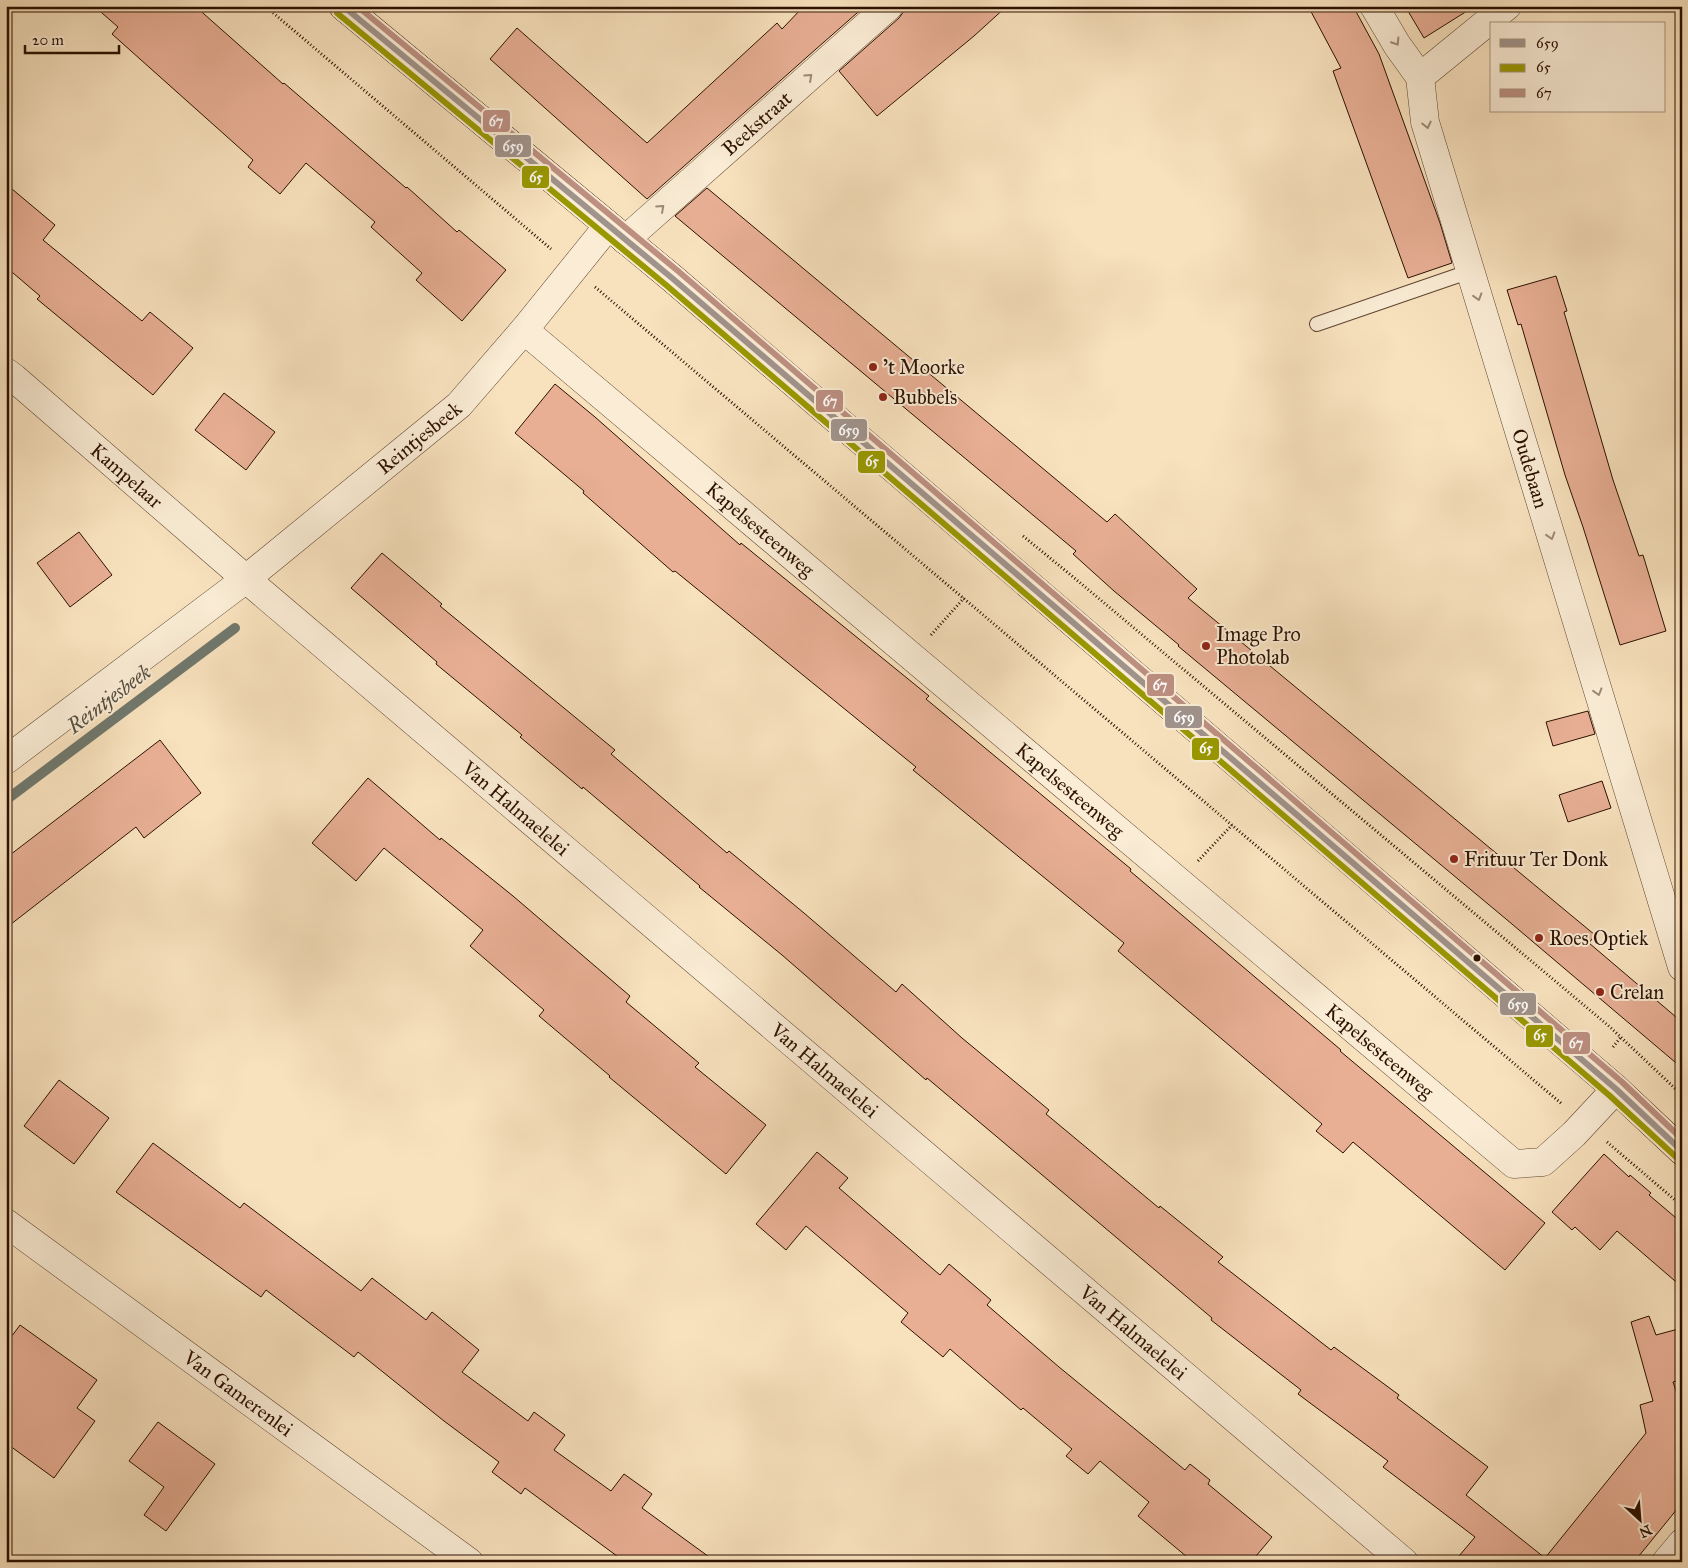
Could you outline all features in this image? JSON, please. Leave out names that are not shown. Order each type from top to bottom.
[{"type":"main road","points":[[343,6],[679,285],[1616,1089],[1681,1149]]},
{"type":"street","name":"Beekstraat","points":[[616,233],[889,6]]},
{"type":"street","points":[[1374,6],[1397,45],[1420,77],[1507,6]]},
{"type":"street","name":"Oudebaan","points":[[1420,77],[1425,122],[1682,967]]},
{"type":"street","name":"Reintjesbeek","points":[[6,760],[246,579],[459,405],[524,330],[574,268],[616,233]]},
{"type":"street","name":"Kapelsesteenweg","points":[[524,330],[1514,1164],[1543,1162],[1616,1089]]},
{"type":"street","name":"Kampelaar","points":[[6,372],[246,579]]},
{"type":"street","name":"Van Halmaelelei","points":[[246,579],[1404,1562]]},
{"type":"street","name":"Van Gamerenlei","points":[[6,1222],[469,1562]]},
{"type":"street","points":[[1666,1562],[1682,1543]]},
{"type":"lane","points":[[1317,324],[1471,271]]},
{"type":"path","points":[[265,6],[1682,1206]]},
{"type":"path","points":[[912,657],[964,598]]},
{"type":"path","points":[[1179,881],[1232,824]]},
{"type":"path","points":[[1677,1091],[1682,1089]]},
{"type":"building","points":[[94,6],[195,6],[283,84],[407,187],[457,232],[459,230],[506,270],[462,321],[416,280],[422,273],[371,227],[375,222],[306,163],[280,194],[248,167],[253,160],[112,34],[118,27]]},
{"type":"building","points":[[804,6],[865,6],[647,199],[490,59],[517,28],[647,143],[777,23],[782,29]]},
{"type":"building","points":[[904,6],[1007,6],[974,36],[877,116],[839,71],[899,18],[904,11]]},
{"type":"building","points":[[1308,6],[1353,6],[1379,54],[1440,223],[1452,263],[1408,278],[1333,71],[1341,68]]},
{"type":"building","points":[[1405,6],[1475,6],[1424,38]]},
{"type":"building","points":[[6,184],[55,225],[43,240],[142,321],[150,312],[193,348],[153,395],[37,299],[40,296],[6,267]]},
{"type":"building","points":[[707,188],[1107,522],[1115,514],[1197,589],[1188,598],[1595,935],[1589,943],[1676,1017],[1682,1027],[1682,1068],[1178,646],[1073,554],[1076,551],[675,216]]},
{"type":"building","points":[[1556,276],[1567,311],[1564,312],[1613,480],[1639,556],[1643,555],[1666,631],[1620,645],[1565,475],[1521,324],[1518,325],[1507,290]]},
{"type":"building","points":[[555,384],[740,545],[741,543],[929,696],[926,699],[1131,869],[1130,871],[1340,1051],[1545,1223],[1505,1270],[1353,1142],[1343,1153],[1316,1131],[1322,1124],[1118,951],[1124,943],[913,770],[916,767],[675,571],[673,572],[583,493],[584,491],[515,433]]},
{"type":"building","points":[[224,393],[275,432],[246,470],[195,430]]},
{"type":"building","points":[[79,532],[112,575],[70,607],[37,563]]},
{"type":"building","points":[[382,553],[442,604],[440,606],[615,750],[611,754],[727,853],[729,851],[896,992],[902,984],[962,1038],[1049,1110],[1046,1114],[1159,1208],[1160,1206],[1223,1257],[1218,1262],[1331,1350],[1334,1347],[1399,1395],[1397,1398],[1488,1467],[1466,1495],[1545,1558],[1646,1433],[1640,1405],[1653,1401],[1631,1322],[1649,1316],[1656,1335],[1682,1328],[1682,1379],[1673,1382],[1682,1408],[1682,1503],[1634,1562],[1454,1562],[1475,1537],[1383,1467],[1388,1461],[1298,1394],[1301,1390],[1211,1320],[1212,1318],[927,1078],[926,1080],[782,955],[699,887],[583,787],[582,789],[520,737],[522,735],[436,664],[437,662],[351,588]]},
{"type":"building","points":[[1588,711],[1595,734],[1553,746],[1546,722]]},
{"type":"building","points":[[160,740],[201,793],[144,838],[136,827],[6,928],[6,858]]},
{"type":"building","points":[[368,778],[440,840],[441,838],[513,896],[630,996],[626,1002],[699,1063],[695,1067],[766,1125],[726,1174],[539,1016],[544,1010],[470,946],[483,930],[384,848],[356,881],[312,843]]},
{"type":"building","points":[[1602,781],[1611,808],[1568,822],[1559,795]]},
{"type":"building","points":[[59,1080],[109,1118],[74,1164],[24,1126]]},
{"type":"building","points":[[153,1143],[240,1208],[244,1203],[361,1291],[372,1278],[426,1320],[432,1312],[479,1350],[462,1372],[528,1421],[534,1412],[565,1435],[554,1450],[611,1491],[624,1474],[652,1494],[642,1508],[716,1562],[625,1562],[525,1488],[521,1494],[492,1472],[499,1462],[444,1421],[358,1352],[354,1357],[266,1290],[261,1297],[116,1192]]},
{"type":"building","points":[[817,1152],[848,1178],[839,1188],[940,1275],[949,1264],[991,1300],[987,1305],[1059,1367],[1185,1470],[1190,1464],[1210,1480],[1208,1484],[1272,1537],[1251,1562],[1193,1562],[1138,1516],[1149,1502],[1100,1461],[1088,1474],[1066,1456],[1072,1449],[1023,1408],[1021,1410],[950,1349],[943,1357],[901,1322],[908,1313],[806,1226],[786,1250],[756,1224]]},
{"type":"building","points":[[1604,1154],[1629,1177],[1630,1175],[1651,1193],[1649,1195],[1682,1223],[1682,1287],[1617,1231],[1600,1250],[1575,1227],[1572,1230],[1552,1212]]},
{"type":"building","points":[[20,1325],[97,1380],[77,1408],[95,1421],[54,1478],[6,1443],[6,1344]]},
{"type":"building","points":[[158,1422],[215,1464],[166,1531],[144,1515],[164,1487],[129,1461]]},
{"type":"waterway","name":"Reintjesbeek","points":[[6,800],[235,628]]},
{"type":"transit line","name":"659","points":[[343,6],[672,278],[1616,1089],[1682,1151]]},
{"type":"transit line","name":"67","points":[[357,6],[678,271],[1622,1082],[1682,1139]]},
{"type":"transit line","name":"65","points":[[337,13],[666,285],[1610,1096],[1676,1157]]},
{"type":"place","name":"'t Moorke","points":[[873,367]]},
{"type":"place","name":"Bubbels","points":[[883,397]]},
{"type":"place","name":"Image Pro Photolab","points":[[1206,646]]},
{"type":"place","name":"Frituur Ter Donk","points":[[1454,859]]},
{"type":"place","name":"Roes Optiek","points":[[1539,938]]},
{"type":"place","name":"Crelan","points":[[1600,992]]}]
